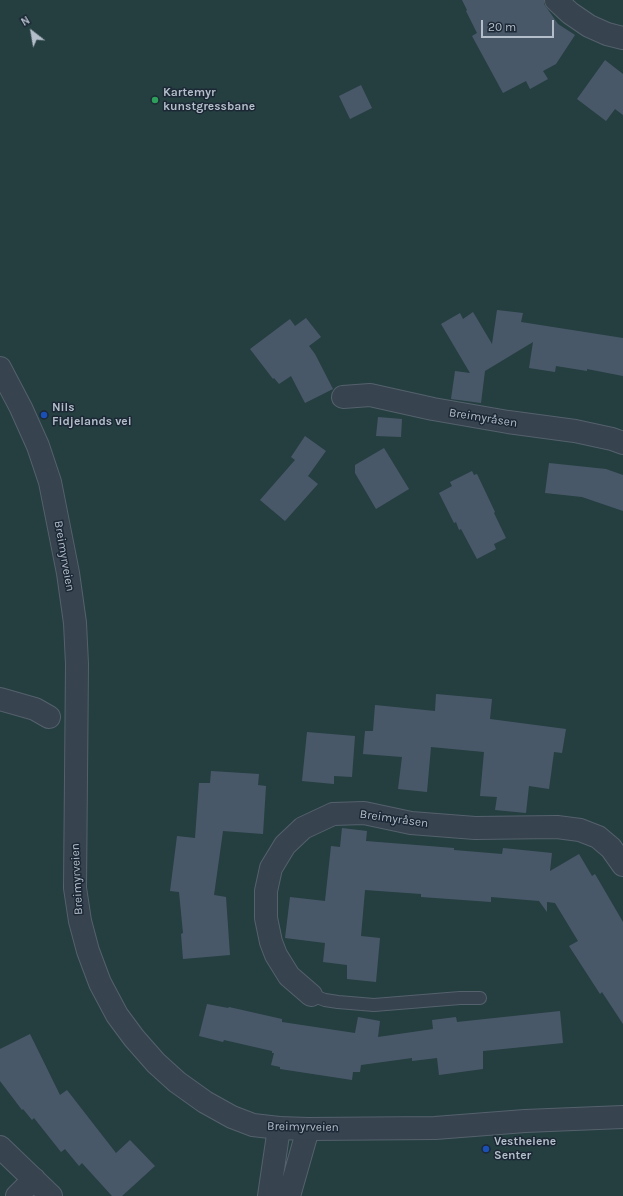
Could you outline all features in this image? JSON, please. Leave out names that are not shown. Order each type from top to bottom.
[{"type":"street","points":[[556,0],[570,14],[588,26],[607,34],[623,38]]},
{"type":"street","name":"Breimyrveien","points":[[0,368],[21,408],[38,446],[50,482],[68,573],[75,623],[77,686],[75,888],[80,921],[88,952],[100,983],[117,1015],[134,1038],[156,1063],[177,1082],[205,1102],[232,1117],[254,1125],[308,1129],[435,1128],[525,1121],[623,1117]]},
{"type":"street","name":"Breimyråsen","points":[[343,397],[370,395],[433,409],[508,422],[575,431],[612,439],[623,443]]},
{"type":"street","points":[[0,699],[35,709],[50,717]]},
{"type":"street","name":"Breimyråsen","points":[[312,995],[289,976],[276,955],[271,942],[266,918],[266,891],[271,868],[285,844],[303,828],[332,814],[364,813],[412,823],[475,828],[558,827],[580,830],[598,838],[611,848],[623,865]]},
{"type":"street","points":[[269,1196],[279,1128]]},
{"type":"street","points":[[289,1196],[308,1129]]},
{"type":"street","points":[[0,1147],[51,1196]]},
{"type":"street","points":[[17,1196],[34,1179]]},
{"type":"lane","name":"Breimyråsen","points":[[312,995],[325,1000],[374,1005],[460,998],[480,998]]},
{"type":"green space","points":[[0,0],[623,0],[623,1196],[0,1196]]},
{"type":"building","points":[[462,0],[544,0],[544,4],[558,24],[575,35],[556,64],[543,71],[548,79],[530,89],[526,81],[503,93],[472,36],[477,33]]},
{"type":"building","points":[[605,60],[623,74],[623,115],[615,109],[606,121],[577,99]]},
{"type":"building","points":[[361,85],[372,108],[350,119],[339,96]]},
{"type":"building","points":[[497,310],[523,313],[521,322],[623,338],[623,376],[587,369],[587,371],[556,366],[555,372],[529,368],[533,342],[485,371],[481,403],[451,399],[455,371],[470,373],[441,324],[460,313],[463,319],[473,312],[492,344]]},
{"type":"building","points":[[306,318],[321,337],[309,346],[315,354],[333,389],[305,403],[291,376],[279,384],[274,378],[273,379],[250,349],[290,319],[295,326]]},
{"type":"building","points":[[378,417],[402,419],[401,437],[376,436]]},
{"type":"building","points":[[305,436],[326,451],[308,476],[318,484],[285,521],[260,500],[295,460],[291,457]]},
{"type":"building","points":[[384,448],[409,489],[376,509],[355,473],[355,465]]},
{"type":"building","points":[[549,463],[606,469],[623,475],[623,511],[582,497],[545,493]]},
{"type":"building","points":[[472,471],[474,475],[477,474],[506,538],[494,544],[496,549],[477,559],[461,529],[459,530],[456,522],[454,523],[439,493],[452,486],[450,482]]},
{"type":"building","points":[[436,694],[492,699],[490,719],[566,729],[562,753],[554,752],[549,789],[529,786],[526,813],[495,810],[497,797],[480,796],[484,752],[431,747],[427,792],[398,789],[402,757],[363,754],[365,731],[373,731],[375,705],[435,711]]},
{"type":"building","points":[[307,732],[355,736],[352,777],[334,776],[334,784],[302,781]]},
{"type":"building","points":[[211,771],[259,774],[258,785],[266,786],[263,834],[223,831],[214,895],[226,897],[230,955],[183,959],[181,934],[183,933],[179,892],[170,891],[177,836],[195,838],[199,783],[210,783]]},
{"type":"building","points":[[342,828],[367,831],[366,841],[454,848],[454,850],[502,854],[503,848],[552,853],[550,871],[579,854],[592,876],[595,874],[623,922],[623,1024],[602,992],[600,994],[569,946],[578,941],[555,903],[547,902],[547,912],[539,901],[491,897],[491,902],[421,897],[421,894],[365,890],[361,936],[380,938],[376,982],[347,979],[347,965],[323,962],[325,943],[285,938],[290,897],[325,901],[331,846],[340,847]]},
{"type":"building","points":[[207,1004],[229,1007],[282,1019],[282,1022],[355,1033],[358,1017],[380,1021],[378,1037],[433,1029],[432,1020],[456,1017],[457,1022],[560,1011],[563,1043],[483,1051],[483,1069],[439,1075],[437,1058],[412,1061],[412,1058],[361,1065],[360,1072],[353,1072],[352,1080],[280,1069],[280,1067],[271,1065],[274,1053],[272,1053],[272,1051],[199,1036]]},
{"type":"building","points":[[30,1034],[60,1095],[67,1090],[116,1153],[130,1140],[155,1166],[122,1196],[112,1196],[82,1163],[79,1166],[65,1149],[61,1152],[34,1118],[32,1120],[23,1109],[22,1110],[0,1081],[0,1049]]},
{"type":"place","name":"Kartemyr kunstgressbane","points":[[155,100]]},
{"type":"place","name":"Nils Fidjelands vei","points":[[44,415]]},
{"type":"place","name":"Vestheiene Senter","points":[[486,1149]]}]
